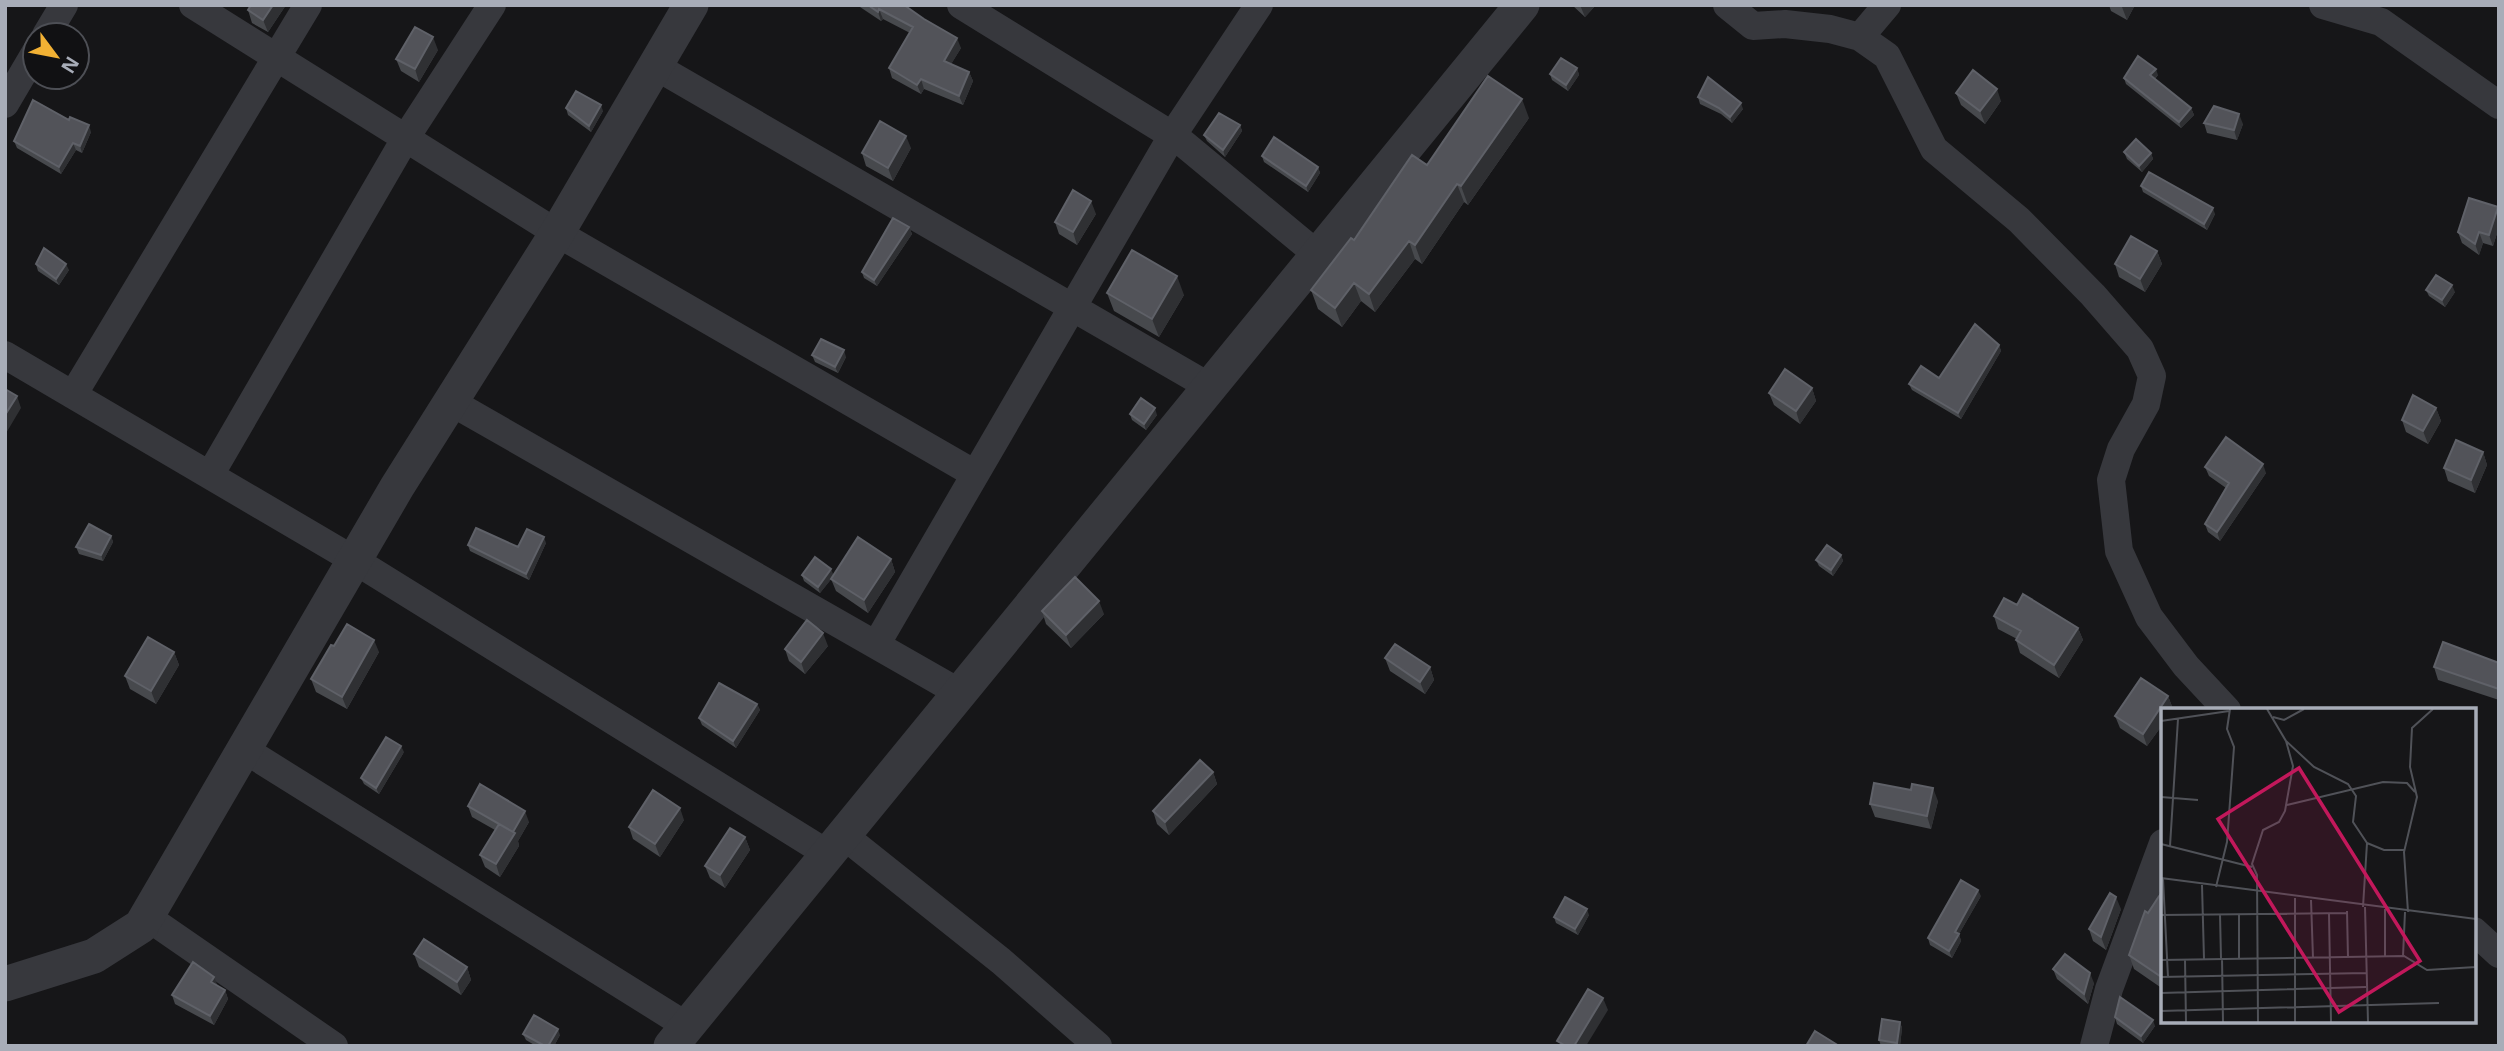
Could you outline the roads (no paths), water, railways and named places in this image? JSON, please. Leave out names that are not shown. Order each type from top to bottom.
[{"type":"street","points":[[54,21],[64,5]]},
{"type":"street","points":[[193,5],[556,233],[975,474]]},
{"type":"street","points":[[73,395],[308,5]]},
{"type":"street","points":[[210,475],[405,139],[492,5]]},
{"type":"street","points":[[5,984],[94,956],[141,926],[354,560],[556,233],[691,5]]},
{"type":"street","points":[[961,5],[1172,135],[1318,255]]},
{"type":"street","points":[[876,645],[1172,135],[1259,5]]},
{"type":"street","points":[[245,750],[679,1036],[1522,5]]},
{"type":"street","points":[[1727,5],[1753,26],[1785,24],[1860,37],[1887,56],[1934,149],[2019,220],[2093,295],[2140,349],[2152,376],[2146,404],[2121,449],[2112,480],[2119,551],[2150,617],[2186,666],[2225,708]]},
{"type":"street","points":[[1860,37],[1887,5]]},
{"type":"street","points":[[2323,5],[2381,22],[2499,105]]},
{"type":"street","points":[[655,66],[1210,387]]},
{"type":"street","points":[[5,103],[21,77]]},
{"type":"street","points":[[5,355],[836,844],[1001,961],[1098,1046]]},
{"type":"street","points":[[451,402],[960,693]]},
{"type":"street","points":[[2094,1046],[2109,989],[2161,848]]},
{"type":"street","points":[[147,917],[334,1046]]},
{"type":"street","points":[[2476,933],[2499,954]]}]
